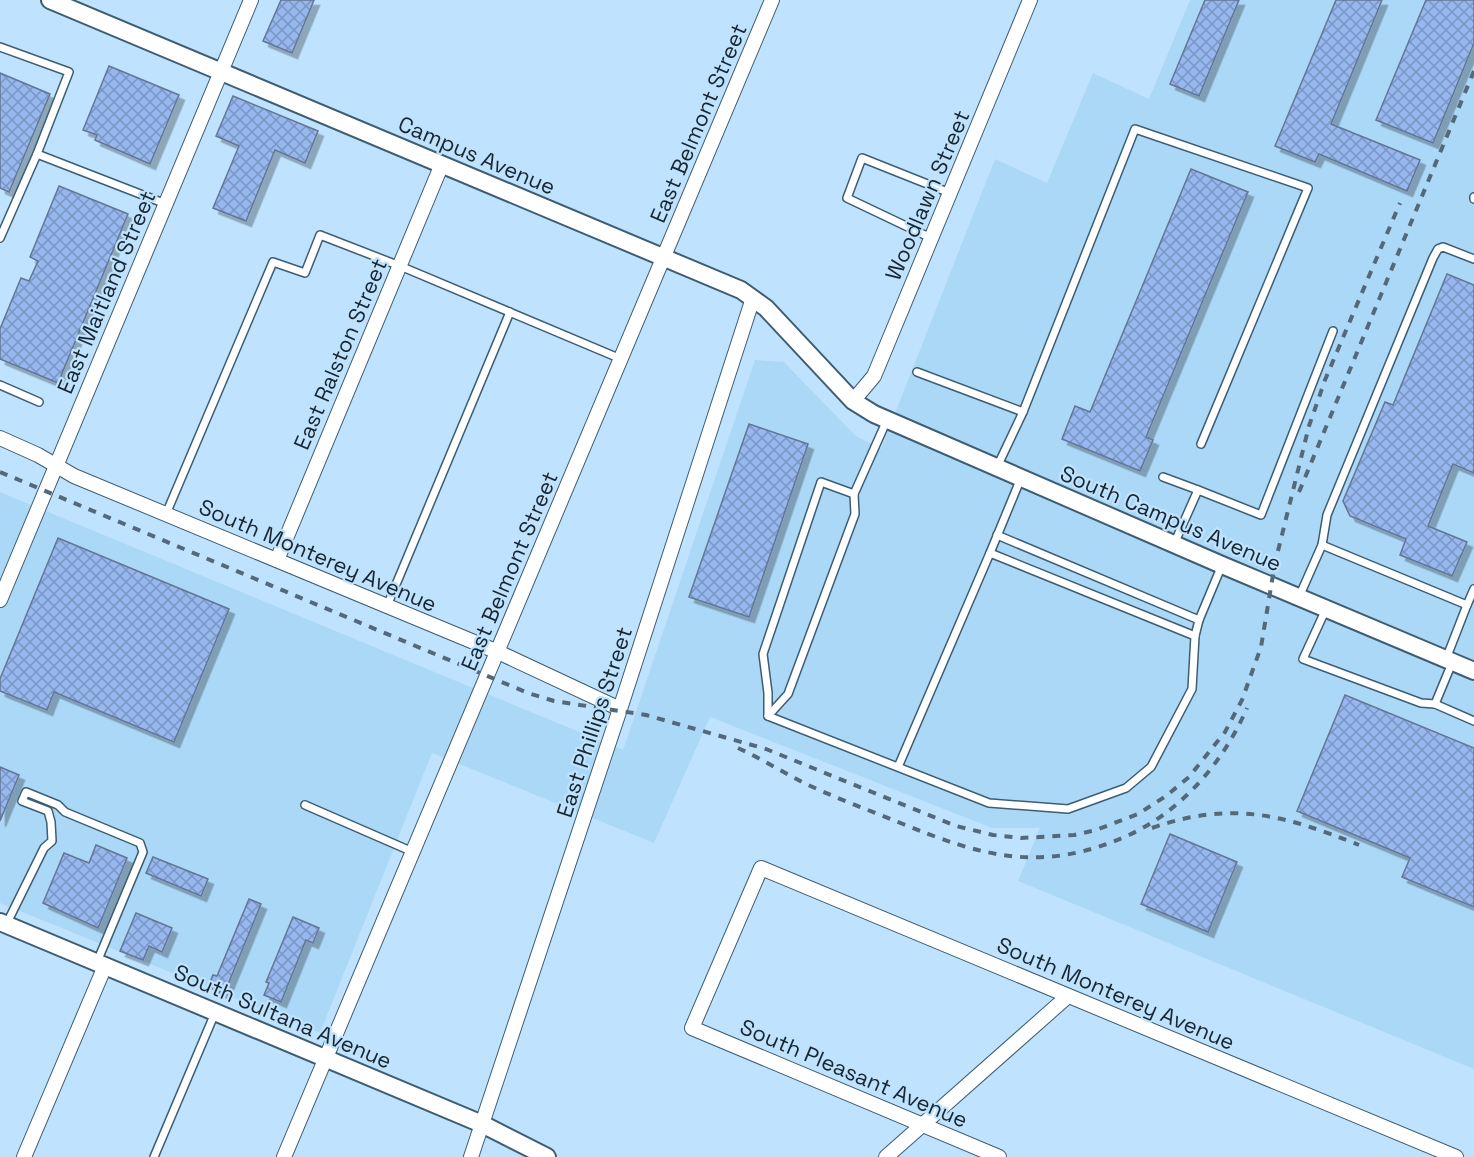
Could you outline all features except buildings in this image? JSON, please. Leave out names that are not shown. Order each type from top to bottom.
[{"type":"street","name":"Campus Avenue","points":[[51,0],[741,290],[766,308],[853,400]]},
{"type":"street","name":"East Maitland Street","points":[[0,600],[251,0]]},
{"type":"street","name":"East Belmont Street","points":[[284,1157],[772,0]]},
{"type":"street","name":"Woodlawn Street","points":[[853,400],[874,376],[1030,0]]},
{"type":"street","name":"East Ralston Street","points":[[277,560],[442,164]]},
{"type":"street","name":"East Phillips Street","points":[[471,1157],[620,710],[753,298]]},
{"type":"street","name":"South Campus Avenue","points":[[853,400],[888,420],[1474,671]]},
{"type":"street","name":"South Monterey Avenue","points":[[0,438],[38,455],[74,476],[498,652],[620,710]]},
{"type":"street","name":"South Monterey Avenue","points":[[692,1028],[761,868],[1456,1157]]},
{"type":"street","name":"South Sultana Avenue","points":[[3,923],[482,1124],[547,1157]]},
{"type":"street","points":[[24,1157],[101,964]]},
{"type":"street","points":[[886,1157],[1068,996]]},
{"type":"street","name":"South Pleasant Avenue","points":[[692,1028],[999,1157]]},
{"type":"lane","points":[[0,47],[69,72],[37,154],[3,224],[0,238]]},
{"type":"lane","points":[[997,467],[1023,412],[1135,129],[1308,188],[1201,444]]},
{"type":"lane","points":[[37,154],[165,204]]},
{"type":"lane","points":[[931,238],[847,198],[862,158],[950,193]]},
{"type":"lane","points":[[166,514],[273,262],[305,273],[320,235],[400,266],[621,359]]},
{"type":"lane","points":[[1299,597],[1322,545],[1327,515],[1433,258],[1438,249],[1443,247],[1474,259]]},
{"type":"lane","points":[[387,606],[510,312]]},
{"type":"lane","points":[[1163,477],[1261,515],[1333,331]]},
{"type":"lane","points":[[917,372],[1023,412]]},
{"type":"lane","points":[[0,385],[39,402]]},
{"type":"lane","points":[[768,716],[788,694],[855,514],[854,494],[888,420]]},
{"type":"lane","points":[[898,767],[1021,478]]},
{"type":"lane","points":[[768,716],[763,654],[821,482],[854,494]]},
{"type":"lane","points":[[1174,544],[1198,490]]},
{"type":"lane","points":[[997,536],[1199,620]]},
{"type":"lane","points":[[1322,545],[1467,605]]},
{"type":"lane","points":[[990,553],[1195,636]]},
{"type":"lane","points":[[768,716],[989,803],[1068,809],[1126,788],[1151,767],[1192,689],[1195,636],[1199,620],[1222,565]]},
{"type":"lane","points":[[1435,704],[1474,589]]},
{"type":"lane","points":[[1326,609],[1303,659],[1421,703],[1435,704],[1474,721]]},
{"type":"lane","points":[[3,923],[44,848],[52,841],[48,812],[22,801],[26,792],[58,806],[64,812],[140,843],[143,852],[101,964]]},
{"type":"lane","points":[[305,805],[413,852]]},
{"type":"lane","points":[[154,1157],[215,1012]]},
{"type":"shaded area","points":[[1190,0],[1474,0],[1474,1069],[1018,881],[1040,828],[992,828],[710,717],[654,843],[432,753],[320,1033],[0,903],[0,492],[623,750],[755,360],[784,362],[856,436],[881,449],[995,159],[1047,183],[1093,73],[1149,99]]},
{"type":"railway","points":[[1299,492],[1474,71]]},
{"type":"railway","points":[[0,472],[528,693],[554,701],[646,715],[766,749],[956,826],[993,835],[1021,838],[1074,835],[1096,830],[1138,814],[1166,796],[1189,777],[1225,732],[1242,700],[1261,647],[1275,563],[1309,426],[1325,380],[1400,203]]},
{"type":"railway","points":[[738,748],[802,782],[929,834],[986,852],[1040,857],[1068,854],[1098,847],[1149,825],[1184,798],[1200,782],[1226,747],[1247,708]]},
{"type":"railway","points":[[1152,828],[1181,819],[1233,813],[1282,819],[1359,845]]}]
